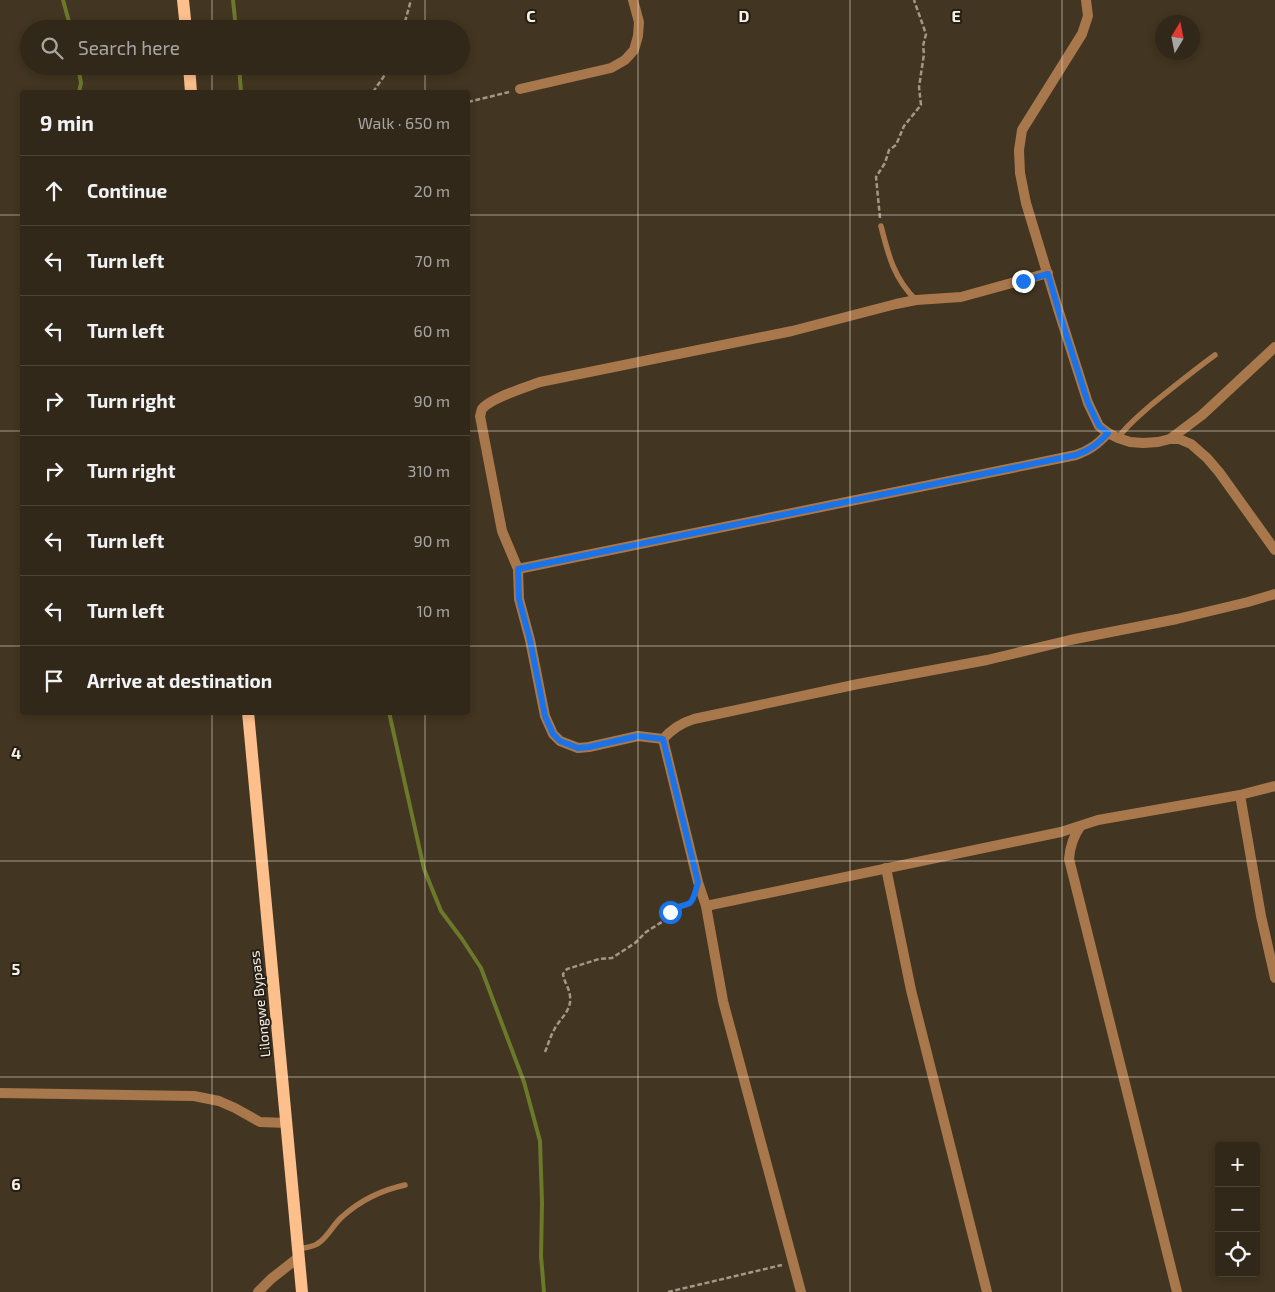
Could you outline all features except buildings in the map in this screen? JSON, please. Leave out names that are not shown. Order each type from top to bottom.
[{"type":"main road","points":[[183,0],[185,20]]},
{"type":"main road","points":[[190,75],[191,90]]},
{"type":"main road","name":"Lilongwe Bypass","points":[[248,715],[302,1292]]},
{"type":"street","points":[[520,89],[611,68],[625,60],[634,50],[638,36],[639,22],[633,0]]},
{"type":"street","points":[[1086,0],[1088,16],[1082,34],[1022,130],[1019,150],[1020,173],[1026,203],[1088,403],[1099,426],[1118,438],[1143,443],[1158,442],[1170,438],[1202,415],[1275,347]]},
{"type":"street","points":[[663,739],[638,736],[578,748],[560,741],[553,734],[545,716],[530,640],[519,599],[518,569],[502,531],[480,416],[483,408],[511,393],[540,382],[792,331],[916,300],[961,297],[1048,274]]},
{"type":"street","points":[[518,569],[1076,455],[1088,451],[1108,433]]},
{"type":"street","points":[[1170,438],[1191,444],[1207,458],[1240,500],[1275,550]]},
{"type":"street","points":[[663,739],[670,731],[682,723],[694,719],[858,684],[987,660],[1070,640],[1178,619],[1275,594]]},
{"type":"street","points":[[663,739],[698,882],[706,906],[723,1001],[801,1292]]},
{"type":"street","points":[[706,906],[1080,827],[1098,820],[1131,813],[1240,795],[1275,786]]},
{"type":"street","points":[[1240,795],[1261,916],[1275,978]]},
{"type":"street","points":[[1080,827],[1070,847],[1069,859],[1177,1292]]},
{"type":"street","points":[[886,868],[911,990],[987,1292]]},
{"type":"street","points":[[0,1093],[194,1096],[235,1108],[260,1122],[287,1123]]},
{"type":"street","points":[[259,1292],[299,1253]]},
{"type":"lane","points":[[881,226],[892,265],[906,290],[916,300]]},
{"type":"lane","points":[[1118,438],[1125,428],[1143,412],[1215,355]]},
{"type":"lane","points":[[299,1253],[316,1245],[325,1238],[332,1227],[344,1215],[376,1193],[405,1185]]},
{"type":"path","points":[[405,20],[411,0]]},
{"type":"path","points":[[881,226],[876,177],[885,163],[889,150],[896,145],[904,126],[921,106],[919,88],[926,34],[914,0]]},
{"type":"path","points":[[374,90],[384,75]]},
{"type":"path","points":[[470,102],[520,89]]},
{"type":"path","points":[[545,1052],[554,1029],[565,1017],[569,1007],[571,998],[563,974],[567,969],[599,959],[612,958],[635,943],[646,932],[665,920],[673,908],[690,903],[694,897],[698,882]]},
{"type":"path","points":[[668,1292],[794,1262]]},
{"type":"waterway","points":[[63,0],[69,20]]},
{"type":"waterway","points":[[233,0],[235,20]]},
{"type":"waterway","points":[[79,90],[80,75]]},
{"type":"waterway","points":[[240,75],[241,90]]},
{"type":"waterway","points":[[390,715],[424,869],[441,911],[481,968],[524,1082],[540,1141],[541,1256],[544,1292]]},
{"type":"route","points":[[670,912],[673,908],[690,903],[694,897],[698,882],[663,739],[638,736],[578,748],[560,741],[553,734],[545,716],[530,640],[519,599],[517,585],[518,569],[1088,451],[1108,433],[1099,426],[1088,403],[1048,274],[1023,281]]}]
